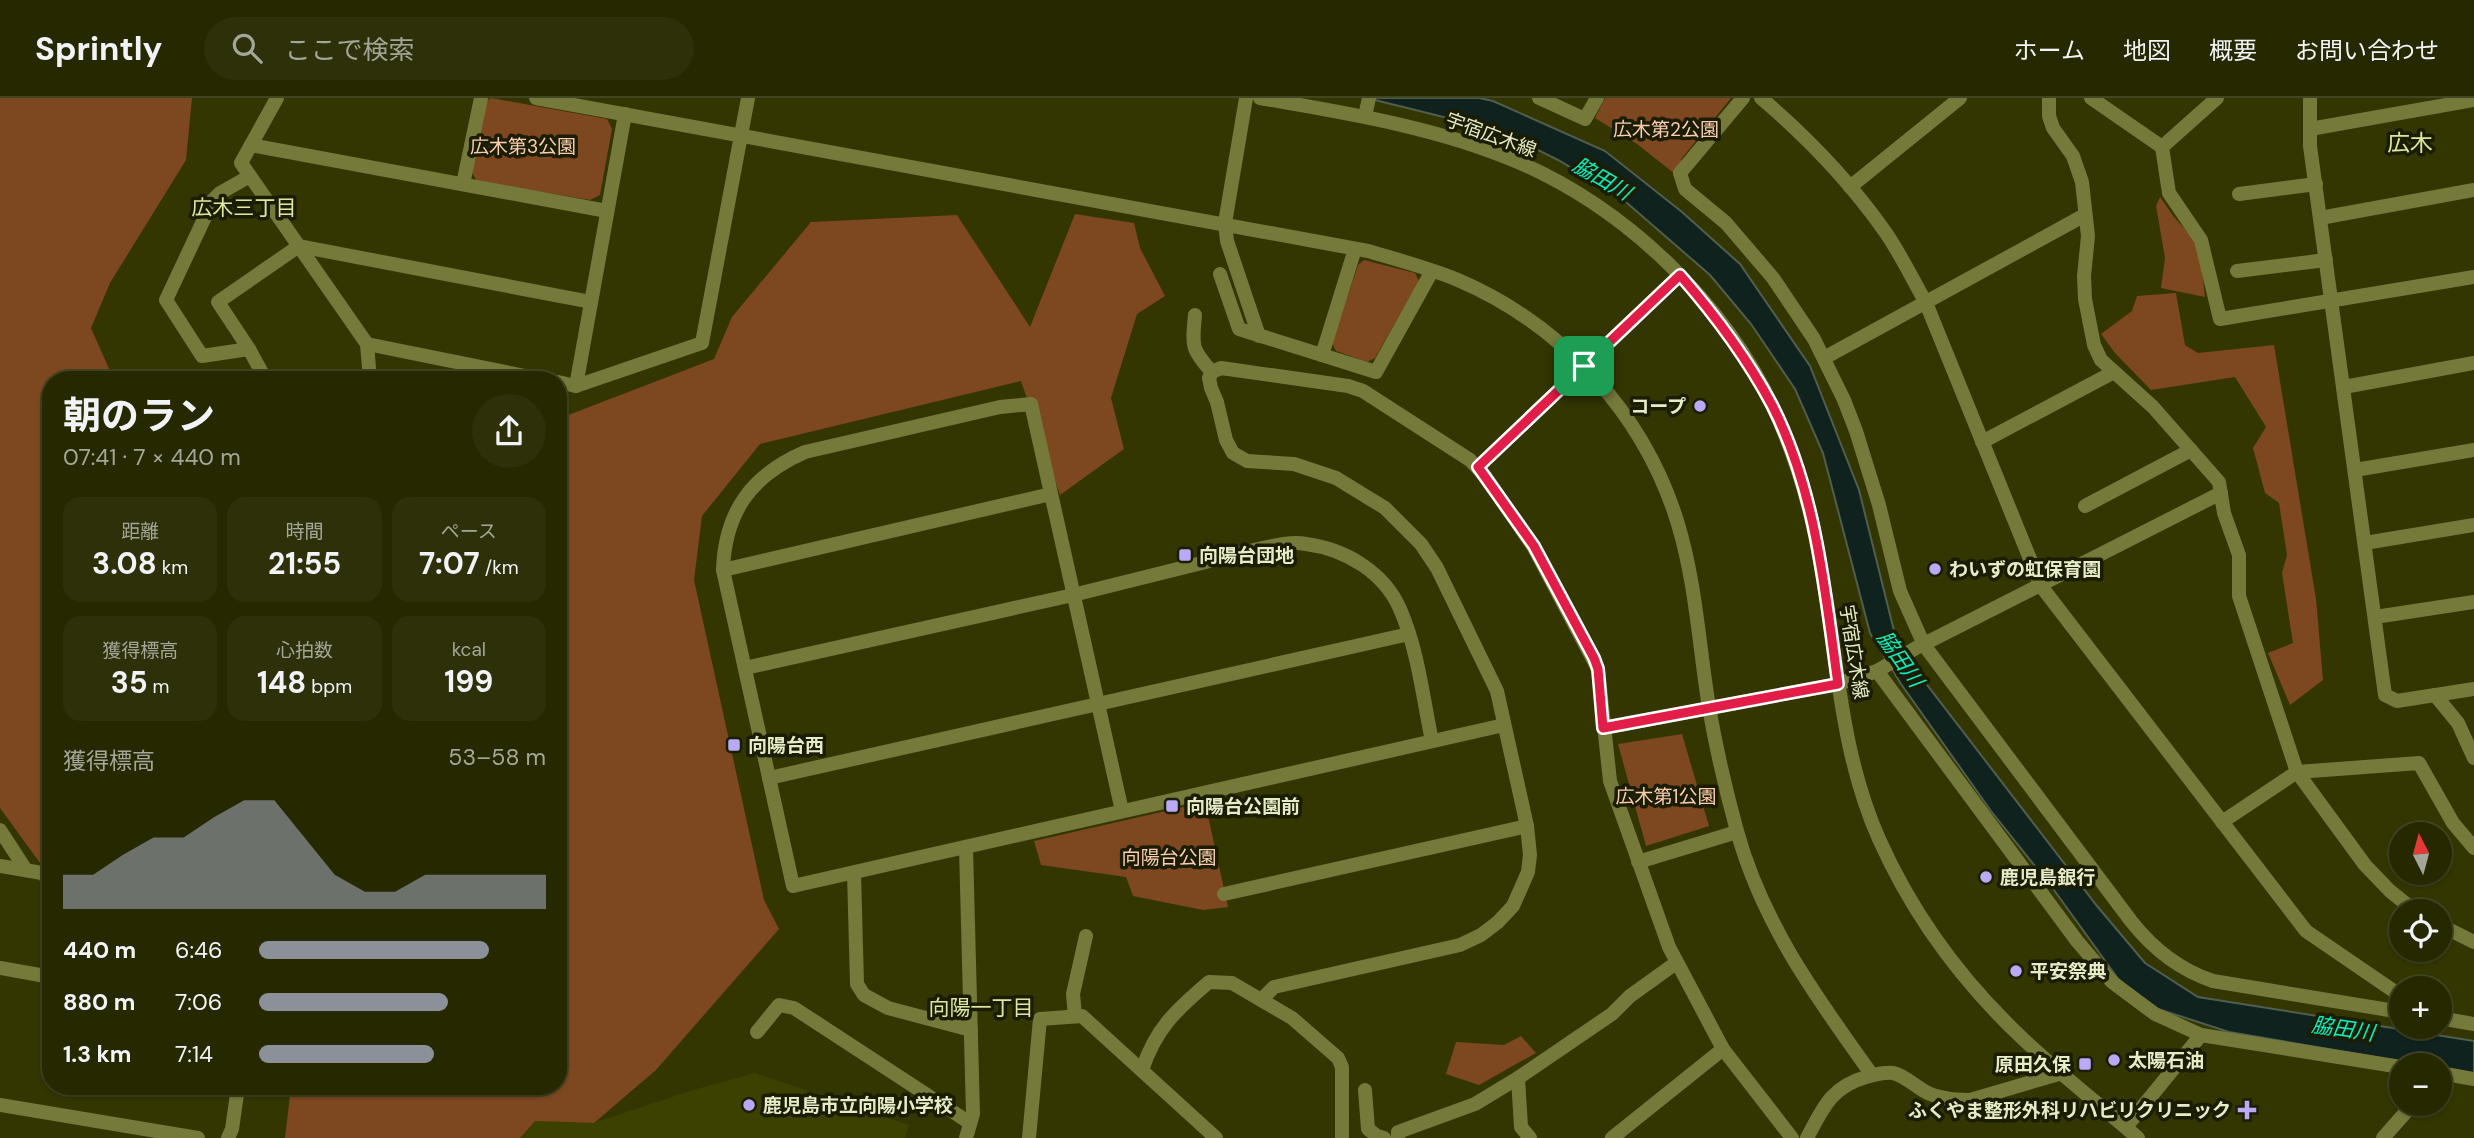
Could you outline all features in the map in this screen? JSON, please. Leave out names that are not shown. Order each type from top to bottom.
[{"type":"street","points":[[277,98],[241,163],[367,344],[369,371]]},
{"type":"street","points":[[463,184],[481,98]]},
{"type":"street","points":[[536,98],[1355,248],[1458,280],[1517,310],[1544,329],[1584,366],[1628,418],[1663,483],[1678,525],[1689,575],[1710,709],[1737,832],[1766,905],[1798,971],[1872,1076]]},
{"type":"street","points":[[567,384],[576,386],[702,343],[748,98]]},
{"type":"street","points":[[1246,98],[1225,223],[1227,241],[1259,336]]},
{"type":"street","name":"宇宿広木線","points":[[1259,98],[1367,106],[1539,173],[1591,202],[1626,226],[1680,275],[1718,320],[1746,360],[1773,407],[1790,450],[1815,537],[1851,754],[1877,835],[1919,915],[1977,990],[2020,1036],[2062,1073],[2122,1133],[2138,1138]]},
{"type":"street","points":[[1539,98],[1585,119],[1597,98]]},
{"type":"street","points":[[1742,98],[1681,173],[1685,189],[1726,223],[1765,269],[1793,305],[1824,358],[1856,432],[1879,506],[1900,591],[1920,647],[2132,921],[2160,953],[2213,981],[2389,1010]]},
{"type":"street","points":[[1761,98],[1815,148],[1886,233],[1925,302],[2041,586],[2306,930],[2389,988]]},
{"type":"street","points":[[1850,187],[1960,98]]},
{"type":"street","points":[[2049,98],[2049,116],[2053,128],[2073,156],[2079,171],[2088,236],[2084,276],[2094,345],[2101,360],[2153,407],[2220,482],[2224,513],[2239,555],[2239,596],[2297,772],[2365,865],[2400,899]]},
{"type":"street","points":[[2091,98],[2162,146],[2169,193],[2201,240],[2220,319],[2474,277]]},
{"type":"street","points":[[2162,146],[2217,98]]},
{"type":"street","points":[[2310,98],[2310,129],[2320,218],[2385,695],[2397,701],[2474,689]]},
{"type":"street","points":[[2310,129],[2474,100]]},
{"type":"street","points":[[576,386],[625,114]]},
{"type":"street","points":[[251,145],[607,211]]},
{"type":"street","points":[[249,349],[202,356],[166,300],[213,200],[250,176]]},
{"type":"street","points":[[2239,194],[2316,184]]},
{"type":"street","points":[[2320,218],[2474,190]]},
{"type":"street","points":[[1824,358],[2085,215]]},
{"type":"street","points":[[261,371],[218,302],[299,246],[591,302]]},
{"type":"street","points":[[1322,355],[1355,248]]},
{"type":"street","points":[[2237,271],[2326,260]]},
{"type":"street","points":[[1220,274],[1239,328],[1376,372],[1432,271]]},
{"type":"street","points":[[1478,467],[1680,275]]},
{"type":"street","points":[[1195,315],[1195,354],[1212,372]]},
{"type":"street","points":[[367,344],[500,371]]},
{"type":"street","points":[[2344,387],[2474,363]]},
{"type":"street","points":[[1212,372],[1229,368],[1356,389],[1478,467],[1534,546],[1594,658],[1598,669],[1610,781],[1676,963],[1723,1049],[1792,1138]]},
{"type":"street","points":[[1212,372],[1209,379],[1211,388],[1226,440],[1233,453],[1247,461],[1294,464],[1336,478],[1385,508],[1421,544],[1437,568],[1497,691],[1527,826],[1530,855],[1528,872],[1513,906],[1498,922],[1480,935],[1460,945],[1274,987],[1261,1000]]},
{"type":"street","points":[[1982,442],[2114,373]]},
{"type":"street","points":[[1122,811],[1031,404],[1000,407],[818,449],[785,461],[750,488],[737,507],[729,527],[723,546],[723,570],[793,886],[1504,725]]},
{"type":"street","points":[[2085,506],[2191,450]]},
{"type":"street","points":[[2355,470],[2474,450]]},
{"type":"street","points":[[723,570],[1051,494]]},
{"type":"street","points":[[1603,728],[1838,684],[1880,668],[2221,494]]},
{"type":"street","points":[[2365,543],[2474,526]]},
{"type":"street","points":[[744,668],[1073,595],[1280,544],[1304,543],[1351,557],[1388,588],[1399,607],[1409,634],[1432,741]]},
{"type":"street","points":[[2375,617],[2474,602]]},
{"type":"street","points":[[769,778],[1409,634]]},
{"type":"street","points":[[1880,668],[2096,965],[2112,982],[2155,1014],[2201,1035],[2389,1065]]},
{"type":"street","points":[[2435,695],[2458,723],[2474,758]]},
{"type":"street","points":[[2222,822],[2297,772],[2418,763],[2453,823],[2474,848]]},
{"type":"street","points":[[1224,894],[1527,826]]},
{"type":"street","points":[[0,830],[26,870]]},
{"type":"street","points":[[1638,862],[1737,832]]},
{"type":"street","points":[[966,1138],[973,1114],[967,848]]},
{"type":"street","points":[[0,866],[42,873]]},
{"type":"street","points":[[854,873],[857,984],[864,995],[888,1008],[971,1030]]},
{"type":"street","points":[[2452,931],[2474,942]]},
{"type":"street","points":[[1075,1016],[1073,994],[1086,936]]},
{"type":"street","points":[[1398,1138],[1398,1132],[1475,1104],[1518,1078],[1612,1014],[1630,996],[1676,963]]},
{"type":"street","points":[[0,968],[42,975]]},
{"type":"street","points":[[1142,1070],[1149,1050],[1172,1014],[1209,982],[1232,983],[1292,1018],[1338,1058],[1342,1067],[1342,1138]]},
{"type":"street","points":[[757,1032],[779,1005],[794,1008],[970,1123]]},
{"type":"street","points":[[1029,1138],[1040,1019],[1075,1016],[1082,1016],[1216,1138]]},
{"type":"street","points":[[2452,1020],[2474,1024]]},
{"type":"street","points":[[2122,1133],[2201,1035]]},
{"type":"street","points":[[1612,1138],[1723,1049]]},
{"type":"street","points":[[1807,1138],[1825,1104],[1838,1089],[1852,1081],[1894,1073],[1929,1094],[1970,1100],[2062,1073]]},
{"type":"street","points":[[2452,1076],[2474,1079]]},
{"type":"street","points":[[1518,1078],[1521,1127],[1530,1138]]},
{"type":"street","points":[[1365,1090],[1368,1129],[1384,1138]]},
{"type":"street","points":[[228,1138],[232,1129],[237,1095]]},
{"type":"street","points":[[0,1105],[116,1131],[198,1138]]},
{"type":"street","points":[[2383,1138],[2402,1116]]},
{"type":"street","points":[[1815,1125],[1825,1138]]},
{"type":"shaded area","name":"鹿児島市立向陽小学校","points":[[755,1073],[909,1125],[905,1138],[520,1138],[534,1121],[594,1123],[693,1090]]},
{"type":"green space","points":[[0,98],[192,98],[186,160],[110,283],[91,328],[110,371],[42,371],[42,866],[0,808]]},
{"type":"green space","name":"広木第3公園","points":[[491,98],[607,119],[612,129],[600,195],[590,200],[477,181],[470,170],[484,102]]},
{"type":"green space","name":"広木第2公園","points":[[1605,98],[1731,98],[1682,158],[1675,174],[1637,144],[1595,118]]},
{"type":"green space","points":[[2160,197],[2195,240],[2205,297],[2161,288],[2165,258],[2156,206]]},
{"type":"green space","points":[[1075,214],[1134,223],[1140,248],[1165,296],[1137,314],[1111,398],[1124,449],[1060,495],[1021,381],[760,444],[702,516],[694,580],[764,900],[779,929],[656,1070],[594,1123],[535,1121],[520,1138],[285,1138],[290,1095],[567,1095],[567,416],[714,359],[732,317],[811,222],[957,215],[1030,327]]},
{"type":"green space","points":[[1364,260],[1415,273],[1419,281],[1375,358],[1367,362],[1336,351],[1332,343],[1358,265]]},
{"type":"green space","points":[[2176,293],[2185,345],[2198,353],[2274,345],[2316,599],[2323,680],[2290,705],[2268,653],[2293,643],[2282,573],[2287,555],[2279,503],[2265,493],[2253,448],[2266,427],[2235,377],[2151,390],[2115,353],[2101,334],[2132,311],[2137,296]]},
{"type":"green space","name":"広木第1公園","points":[[1682,734],[1709,826],[1646,846],[1618,744]]},
{"type":"green space","name":"向陽台公園","points":[[1205,802],[1228,907],[1203,910],[1133,896],[1126,877],[1041,865],[1034,841]]},
{"type":"green space","points":[[1521,1036],[1536,1053],[1479,1085],[1446,1074],[1456,1042],[1504,1045]]},
{"type":"water","name":"脇田川","points":[[1367,98],[1479,98],[1493,101],[1605,151],[1682,212],[1740,264],[1810,366],[1859,490],[1898,647],[2097,906],[2145,963],[2198,997],[2389,1027],[2389,1039],[2452,1037],[2474,1041],[2474,1074],[2452,1070],[2452,1053],[2389,1053],[2389,1059],[2229,1032],[2155,1008],[2119,980],[2054,890],[1991,811],[1901,684],[1870,633],[1823,453],[1795,389],[1751,324],[1710,275],[1619,196],[1558,160],[1500,131]]},
{"type":"place","name":"コープ","points":[[1700,406]]},
{"type":"place","name":"向陽台団地","points":[[1185,555]]},
{"type":"place","name":"わいずの虹保育園","points":[[1935,569]]},
{"type":"place","name":"向陽台西","points":[[734,745]]},
{"type":"place","name":"向陽台公園前","points":[[1172,806]]},
{"type":"place","name":"鹿児島銀行","points":[[1986,877]]},
{"type":"place","name":"平安祭典","points":[[2016,971]]},
{"type":"place","name":"太陽石油","points":[[2114,1060]]},
{"type":"place","name":"原田久保","points":[[2085,1064]]},
{"type":"place","name":"鹿児島市立向陽小学校","points":[[749,1105]]},
{"type":"place","name":"ふくやま整形外科リハビリクリニック","points":[[2247,1110]]},
{"type":"district","name":"広木","points":[[2410,143]]},
{"type":"district","name":"広木三丁目","points":[[244,208]]},
{"type":"district","name":"向陽一丁目","points":[[981,1008]]},
{"type":"route","points":[[1680,275],[1718,320],[1746,360],[1773,407],[1790,450],[1815,537],[1838,684],[1603,728],[1598,669],[1594,658],[1534,546],[1478,467],[1584,366],[1680,275]]}]
